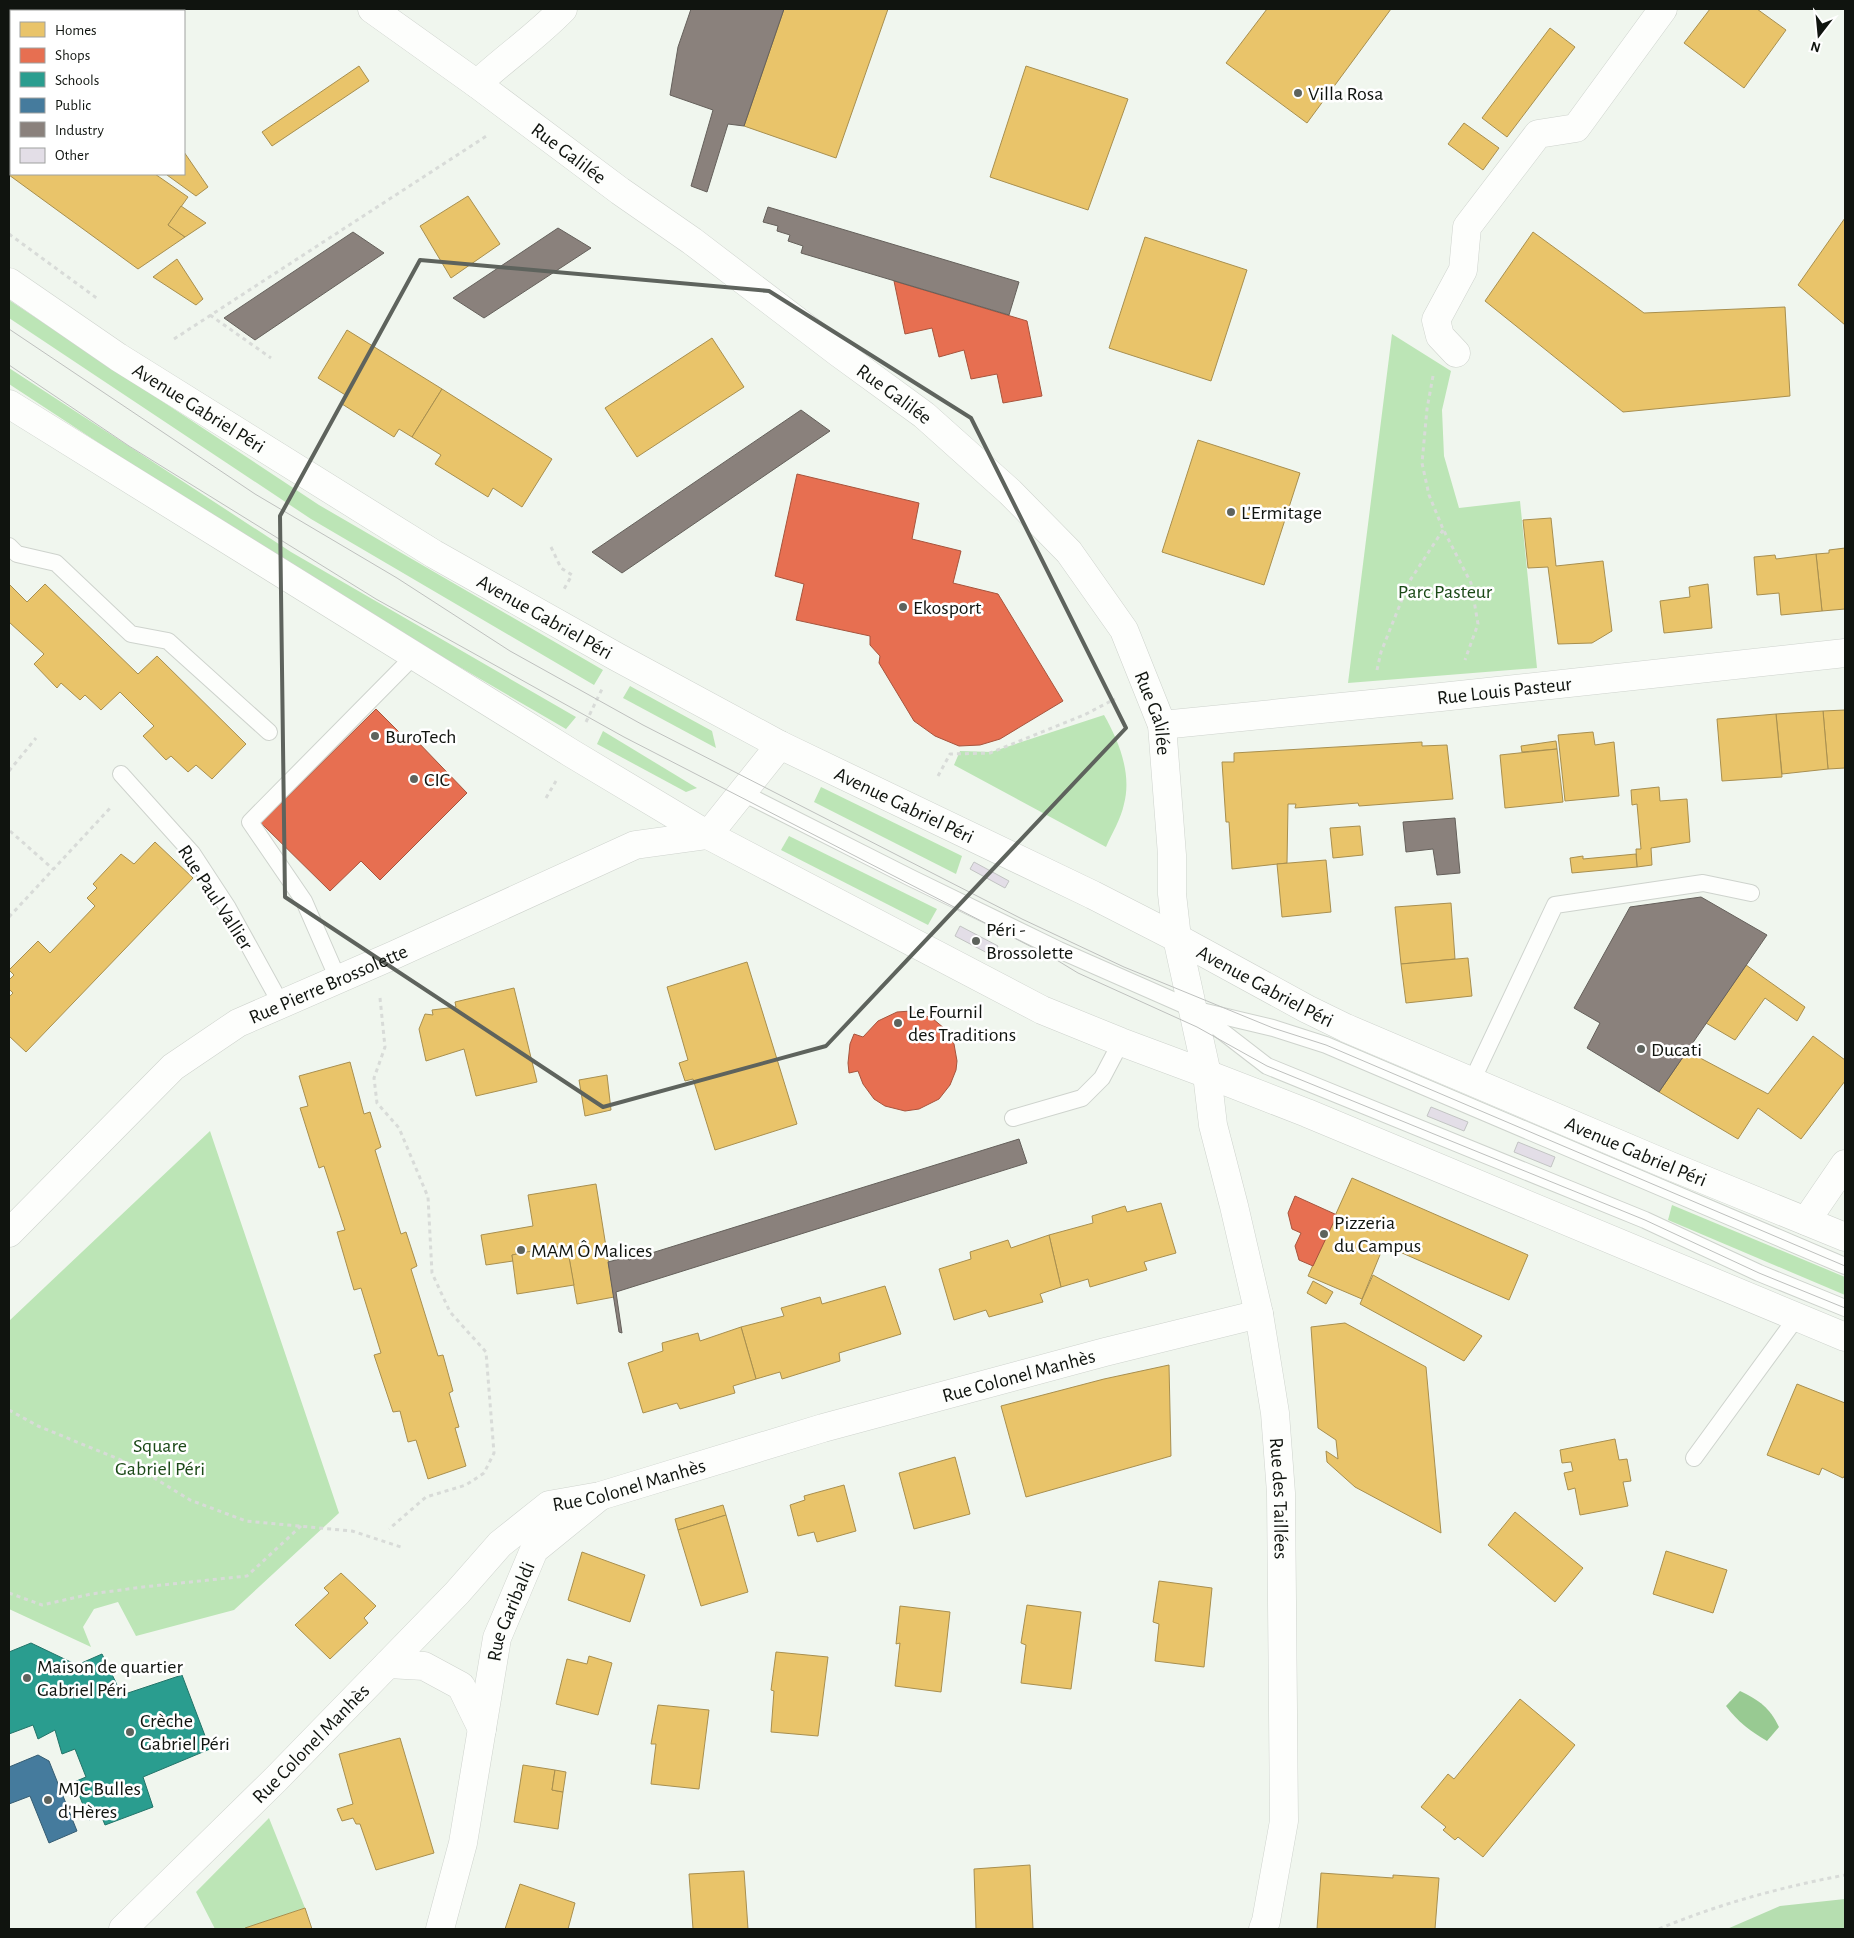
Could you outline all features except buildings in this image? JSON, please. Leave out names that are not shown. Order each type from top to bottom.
[{"type":"street","name":"Rue Galilée","points":[[372,9],[692,241],[924,415],[1010,492],[1069,552],[1124,630],[1162,725],[1172,855],[1172,894],[1177,938],[1193,1009]]},
{"type":"street","points":[[477,84],[503,59],[564,9]]},
{"type":"street","points":[[1448,344],[1436,320],[1463,270],[1467,227],[1538,134],[1576,128],[1663,9]]},
{"type":"street","name":"Avenue Gabriel Péri","points":[[9,282],[118,358],[434,554],[617,657],[780,745],[1092,895],[1177,938],[1307,1009],[1472,1081],[1845,1237]]},
{"type":"street","points":[[9,404],[571,753],[708,835],[1042,1010],[1316,1117],[1845,1337]]},
{"type":"street","name":"Rue Louis Pasteur","points":[[1162,725],[1845,653]]},
{"type":"street","points":[[708,835],[780,745]]},
{"type":"street","name":"Rue Pierre Brossolette","points":[[14,1217],[173,1067],[238,1023],[338,980],[635,845],[708,835]]},
{"type":"street","name":"Rue des Taillées","points":[[1193,1009],[1207,1074],[1213,1125],[1259,1314],[1275,1413],[1282,1493],[1284,1821],[1263,1929]]},
{"type":"street","points":[[1806,1221],[1845,1164]]},
{"type":"street","name":"Rue Colonel Manhès","points":[[123,1929],[275,1780],[457,1593],[500,1544],[550,1505],[600,1496],[823,1428],[1105,1352],[1259,1314]]},
{"type":"street","name":"Rue Garibaldi","points":[[440,1929],[463,1844],[497,1638],[534,1550],[600,1496]]},
{"type":"street","points":[[388,1664],[424,1666],[461,1686],[482,1729]]},
{"type":"lane","points":[[9,546],[17,554],[56,563],[131,634],[168,641],[269,732]]},
{"type":"lane","points":[[338,980],[304,901],[250,822],[414,656]]},
{"type":"lane","name":"Rue Paul Vallier","points":[[126,780],[192,852],[228,908],[280,1004]]},
{"type":"lane","name":"Avenue Gabriel Péri","points":[[743,793],[1059,950],[1193,1009],[1273,1028],[1326,1045],[1845,1266]]},
{"type":"lane","points":[[1472,1081],[1555,905],[1703,883],[1751,893]]},
{"type":"lane","name":"Avenue Gabriel Péri","points":[[1193,1009],[1267,1066],[1645,1220],[1759,1273],[1845,1308]]},
{"type":"lane","points":[[1013,1118],[1082,1098],[1102,1078],[1121,1042]]},
{"type":"lane","points":[[1694,1458],[1797,1317]]},
{"type":"path","points":[[174,339],[518,116]]},
{"type":"path","points":[[9,234],[105,305]]},
{"type":"path","points":[[210,315],[271,358]]},
{"type":"path","points":[[1441,697],[1467,657],[1478,624],[1471,583],[1429,494],[1422,463],[1427,409],[1448,344]]},
{"type":"path","points":[[1361,705],[1376,675],[1381,652],[1409,582],[1444,529]]},
{"type":"path","points":[[551,547],[561,568],[572,575],[563,592]]},
{"type":"path","points":[[546,798],[571,753],[617,657]]},
{"type":"path","points":[[938,776],[950,754],[990,754],[1084,715],[1146,682]]},
{"type":"path","points":[[9,771],[36,738]]},
{"type":"path","points":[[9,917],[53,869],[126,780]]},
{"type":"path","points":[[10,831],[53,869]]},
{"type":"path","points":[[378,962],[385,1048],[374,1078],[376,1103],[399,1128],[428,1197],[432,1273],[450,1312],[486,1352],[494,1452],[484,1473],[466,1485],[426,1497],[389,1529]]},
{"type":"path","points":[[9,1410],[38,1426],[133,1464],[190,1500],[246,1521],[352,1531],[401,1547]]},
{"type":"path","points":[[9,1593],[42,1605],[91,1594],[247,1576],[301,1526]]},
{"type":"path","points":[[1659,1929],[1750,1898],[1800,1884],[1845,1875]]},
{"type":"highlighted area","points":[[420,260],[769,291],[971,418],[1126,728],[826,1046],[603,1107],[285,897],[280,516]]},
{"type":"green space","points":[[9,300],[319,505],[603,670],[594,685],[311,519],[9,318]]},
{"type":"green space","name":"Parc Pasteur","points":[[1392,334],[1451,371],[1442,410],[1444,456],[1459,508],[1520,501],[1537,668],[1348,683]]},
{"type":"green space","points":[[9,368],[291,552],[576,717],[566,729],[283,564],[9,384]]},
{"type":"green space","points":[[630,686],[712,731],[716,748],[623,698]]},
{"type":"green space","points":[[1104,715],[1115,736],[1123,758],[1126,781],[1123,810],[1106,847],[954,765],[960,751],[991,752]]},
{"type":"green space","points":[[603,731],[697,788],[686,792],[597,744]]},
{"type":"green space","points":[[821,787],[962,856],[956,874],[814,802]]},
{"type":"green space","points":[[789,836],[937,909],[928,925],[781,850]]},
{"type":"green space","name":"Square Gabriel Péri","points":[[210,1131],[339,1513],[234,1610],[136,1636],[118,1602],[94,1609],[83,1627],[91,1647],[9,1609],[9,1321]]},
{"type":"green space","points":[[1672,1205],[1845,1277],[1845,1295],[1668,1220]]},
{"type":"green space","points":[[269,1818],[305,1908],[246,1929],[215,1929],[196,1892]]},
{"type":"shaded area","points":[[1740,1691],[1763,1705],[1772,1714],[1779,1727],[1767,1741],[1745,1726],[1726,1706]]},
{"type":"shaded area","points":[[1845,1899],[1845,1929],[1727,1929],[1780,1906]]},
{"type":"tram line","points":[[9,329],[255,494],[397,578],[510,651],[643,725],[1022,919],[1124,967],[1273,1028],[1326,1045],[1845,1266]]},
{"type":"tram line","points":[[9,365],[129,446],[376,599],[624,737],[1055,959],[1078,973],[1197,1027],[1267,1066],[1645,1220],[1759,1273],[1845,1308]]},
{"type":"place","name":"Villa Rosa","points":[[1298,93]]},
{"type":"place","name":"L'Ermitage","points":[[1231,512]]},
{"type":"place","name":"Ekosport","points":[[903,607]]},
{"type":"place","name":"BuroTech","points":[[375,736]]},
{"type":"place","name":"CIC","points":[[414,779]]},
{"type":"place","name":"Péri - Brossolette","points":[[976,941]]},
{"type":"place","name":"Le Fournil des Traditions","points":[[898,1023]]},
{"type":"place","name":"Ducati","points":[[1641,1049]]},
{"type":"place","name":"Pizzeria du Campus","points":[[1324,1234]]},
{"type":"place","name":"MAM Ô Malices","points":[[521,1250]]},
{"type":"place","name":"Maison de quartier Gabriel Péri","points":[[27,1678]]},
{"type":"place","name":"Crèche Gabriel Péri","points":[[130,1732]]},
{"type":"place","name":"MJC Bulles d'Hères","points":[[48,1800]]}]
